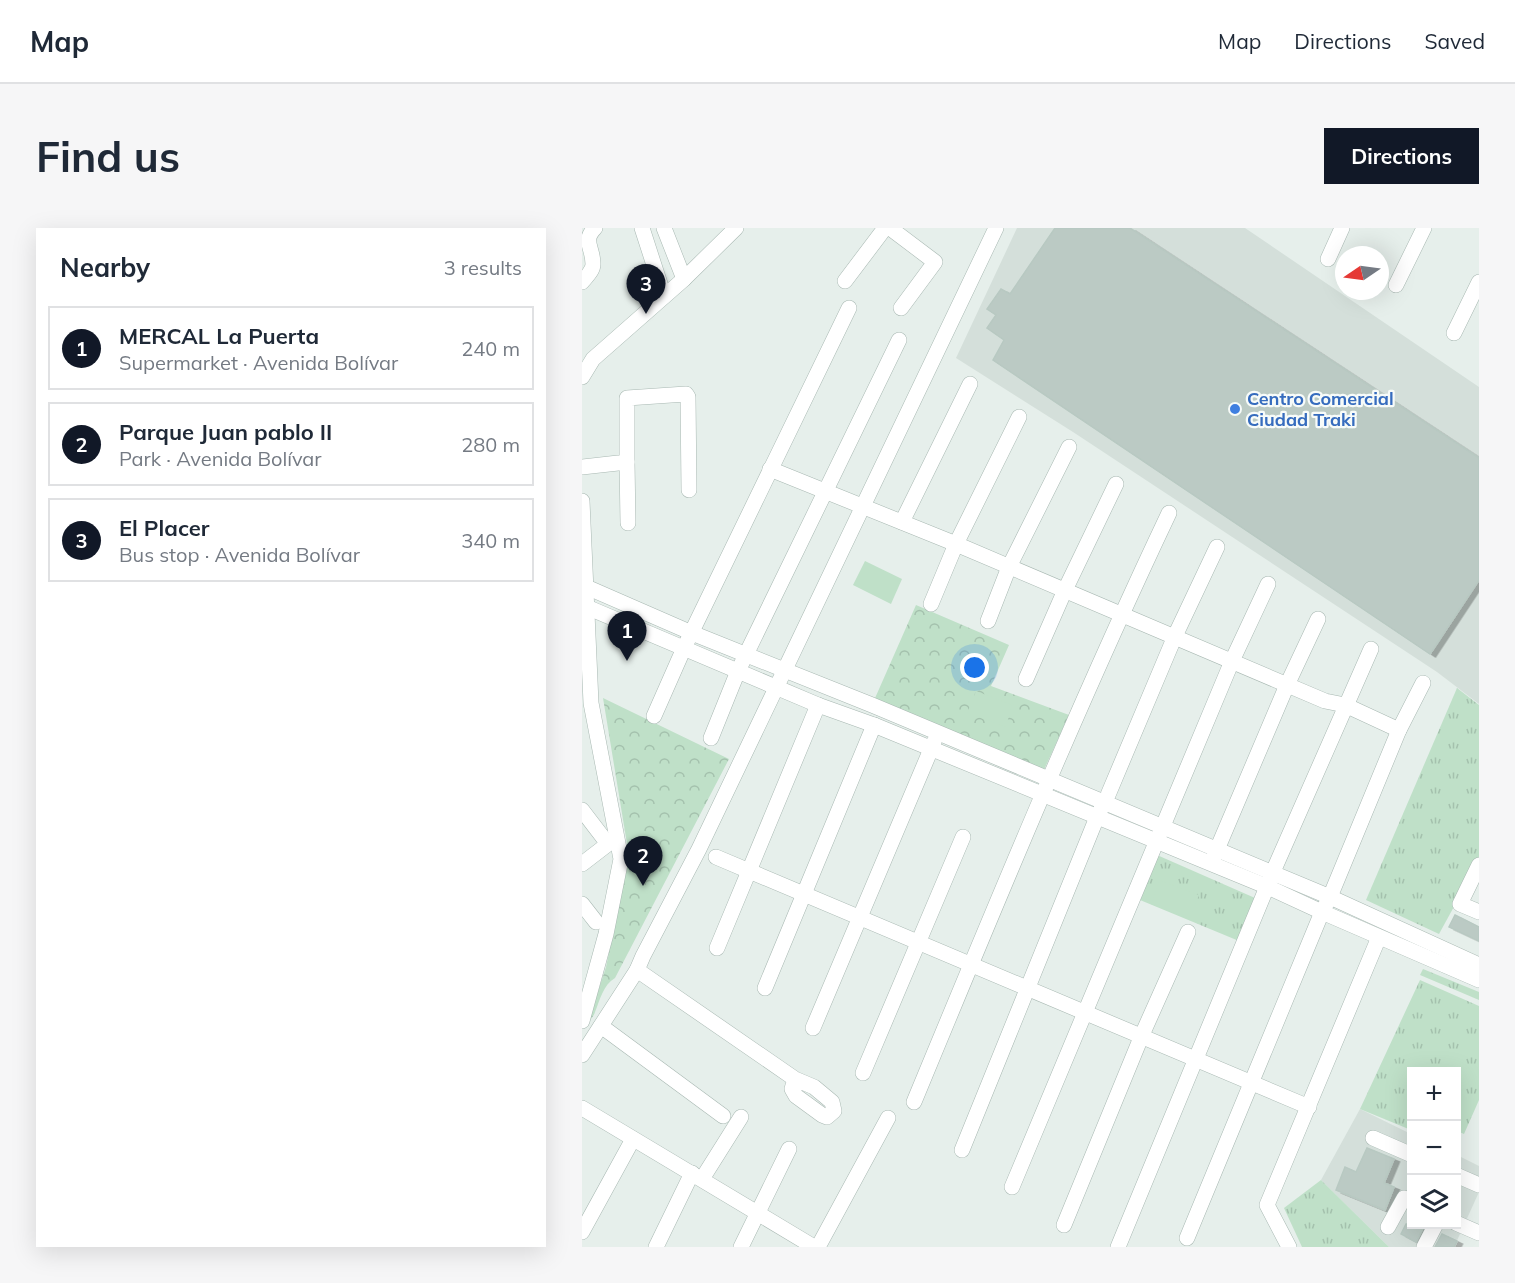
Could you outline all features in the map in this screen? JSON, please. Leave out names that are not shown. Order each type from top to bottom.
[{"type":"street","points":[[582,282],[593,264],[585,239],[587,233],[595,228]]},
{"type":"street","points":[[642,228],[664,296]]},
{"type":"street","points":[[664,228],[684,279]]},
{"type":"street","points":[[582,377],[593,359],[684,279],[736,228]]},
{"type":"street","points":[[845,281],[885,228]]},
{"type":"street","points":[[890,228],[935,262],[901,308]]},
{"type":"street","points":[[582,1055],[637,970],[699,849],[996,228]]},
{"type":"street","points":[[1328,259],[1342,228]]},
{"type":"street","points":[[1396,285],[1424,228]]},
{"type":"street","points":[[1454,333],[1479,282]]},
{"type":"street","points":[[654,716],[684,648],[849,308]]},
{"type":"street","points":[[711,738],[738,671],[899,340]]},
{"type":"street","points":[[902,522],[970,384]]},
{"type":"street","points":[[628,523],[627,398],[686,394],[688,397],[689,490]]},
{"type":"street","points":[[931,604],[956,544],[1019,417]]},
{"type":"street","points":[[988,621],[1010,567],[1069,447]]},
{"type":"street","points":[[582,467],[627,462]]},
{"type":"street","points":[[770,469],[956,544],[1325,701],[1345,705],[1399,730]]},
{"type":"street","points":[[1026,679],[1065,590],[1116,484]]},
{"type":"street","points":[[582,501],[588,723],[621,859],[606,934],[582,1021]]},
{"type":"street","points":[[914,1102],[1045,787],[1121,614],[1169,513]]},
{"type":"street","points":[[962,1150],[1100,810],[1175,636],[1217,547]]},
{"type":"street","points":[[1012,1186],[1232,661],[1268,584]]},
{"type":"street","points":[[584,586],[692,633],[938,733],[1045,787],[1100,810],[1156,842],[1210,864],[1330,897],[1479,965]]},
{"type":"street","points":[[585,606],[818,705],[931,749],[1045,787]]},
{"type":"street","points":[[1210,864],[1318,619]]},
{"type":"street","points":[[1118,1247],[1270,880],[1371,649]]},
{"type":"street","points":[[1187,1238],[1399,730],[1423,683]]},
{"type":"street","points":[[717,948],[818,705]]},
{"type":"street","points":[[765,988],[874,726]]},
{"type":"street","points":[[813,1028],[938,733]]},
{"type":"street","points":[[582,810],[608,844],[582,864]]},
{"type":"street","points":[[1100,810],[1162,827],[1218,850],[1322,912],[1479,980]]},
{"type":"street","points":[[863,1073],[963,837]]},
{"type":"street","points":[[716,857],[1309,1107]]},
{"type":"street","points":[[1479,865],[1460,904],[1479,912]]},
{"type":"street","points":[[582,904],[596,922]]},
{"type":"street","points":[[1064,1225],[1142,1035],[1188,932]]},
{"type":"street","points":[[1289,1247],[1267,1204],[1379,937]]},
{"type":"street","points":[[637,970],[795,1079]]},
{"type":"street","points":[[601,1026],[723,1116]]},
{"type":"street","points":[[582,1108],[814,1247]]},
{"type":"street","points":[[656,1247],[697,1176],[741,1117]]},
{"type":"street","points":[[818,1247],[888,1118]]},
{"type":"street","points":[[1373,1138],[1407,1153]]},
{"type":"street","points":[[582,1232],[633,1139]]},
{"type":"street","points":[[741,1247],[789,1149]]},
{"type":"street","points":[[1461,1177],[1479,1185]]},
{"type":"street","points":[[1388,1227],[1404,1198]]},
{"type":"street","points":[[1461,1225],[1479,1233]]},
{"type":"street","points":[[1424,1247],[1433,1229]]},
{"type":"shaded area","name":"Centro Comercial Ciudad Traki","points":[[1017,228],[1245,228],[1335,289],[1335,300],[1351,300],[1479,387],[1479,704],[1437,672],[1073,432],[956,358]]},
{"type":"shaded area","points":[[1360,1109],[1407,1132],[1407,1229],[1461,1229],[1461,1157],[1479,1166],[1479,1192],[1454,1247],[1389,1247],[1321,1180]]},
{"type":"green space","points":[[865,561],[902,579],[891,604],[853,585]]},
{"type":"green space","points":[[916,605],[1009,645],[991,686],[1069,715],[1043,772],[872,705]]},
{"type":"green space","points":[[1457,688],[1479,705],[1479,861],[1439,934],[1366,900]]},
{"type":"green space","points":[[976,691],[1012,705],[1006,727],[967,713]]},
{"type":"green space","points":[[603,698],[729,759],[615,978],[605,989],[587,1025],[606,967],[629,856]]},
{"type":"green space","points":[[1157,855],[1255,898],[1239,941],[1140,900]]},
{"type":"green space","points":[[1159,880],[1199,895],[1190,919],[1151,904]]},
{"type":"green space","points":[[1423,969],[1479,992],[1479,1000],[1420,975]]},
{"type":"green space","points":[[1420,980],[1479,1006],[1479,1100],[1464,1134],[1461,1133],[1461,1067],[1407,1067],[1407,1128],[1360,1109]]},
{"type":"green space","points":[[1321,1180],[1389,1247],[1302,1247],[1284,1208]]},
{"type":"building","name":"Centro Comercial Ciudad Traki","points":[[1055,228],[1130,228],[1479,458],[1479,580],[1430,654],[993,360],[1004,340],[987,328],[996,315],[987,309],[1001,289],[1010,294]]},
{"type":"building","points":[[1455,915],[1479,927],[1479,941],[1449,927]]},
{"type":"building","points":[[1367,1148],[1394,1159],[1384,1183],[1394,1187],[1385,1210],[1336,1190],[1345,1167],[1356,1172]]},
{"type":"building","points":[[1406,1224],[1407,1229],[1422,1229],[1416,1242],[1401,1234]]},
{"type":"building","points":[[1442,1234],[1457,1241],[1454,1247],[1435,1247]]},
{"type":"place","name":"El Placer","points":[[646,314]]},
{"type":"place","name":"Centro Comercial Ciudad Traki","points":[[1235,409]]},
{"type":"place","name":"MERCAL La Puerta","points":[[627,661]]},
{"type":"place","name":"Parque Juan pablo II","points":[[643,886]]}]
